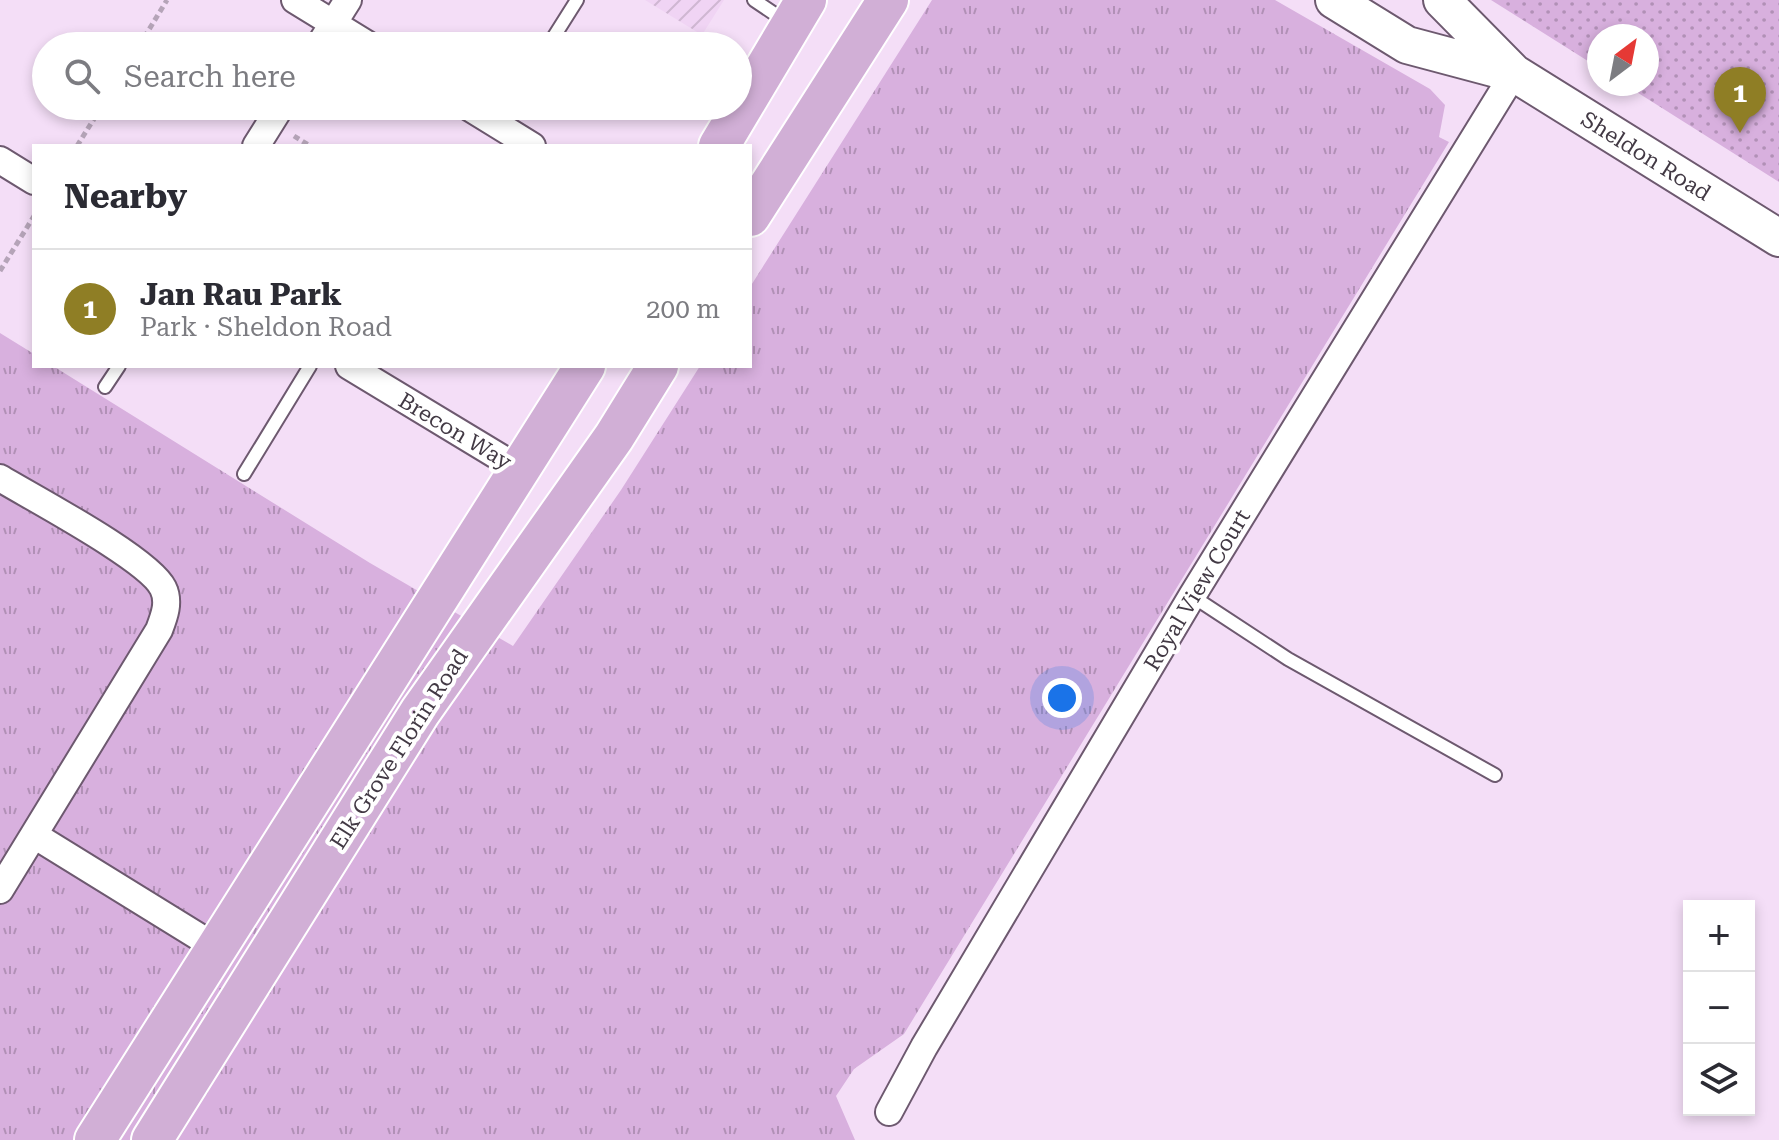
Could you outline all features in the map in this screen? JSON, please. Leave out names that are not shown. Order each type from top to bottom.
[{"type":"main road","points":[[752,213],[888,0]]},
{"type":"main road","name":"Sheldon Road","points":[[1334,0],[1407,45],[1514,73]]},
{"type":"main road","name":"Sheldon Road","points":[[1442,0],[1514,73],[1779,238]]},
{"type":"main road","points":[[752,90],[798,12]]},
{"type":"main road","points":[[720,144],[734,120]]},
{"type":"main road","name":"Elk Grove Florin Road","points":[[95,1140],[584,368]]},
{"type":"main road","name":"Elk Grove Florin Road","points":[[152,1140],[420,712],[614,437],[657,368]]},
{"type":"main road","points":[[521,470],[532,480],[536,502],[520,527],[525,563]]},
{"type":"street","points":[[295,0],[347,32]]},
{"type":"street","points":[[328,32],[348,0]]},
{"type":"street","name":"Royal View Court","points":[[889,1112],[932,1033],[1192,596],[1514,73]]},
{"type":"street","points":[[257,144],[272,120]]},
{"type":"street","points":[[508,120],[530,144]]},
{"type":"street","points":[[0,160],[32,180]]},
{"type":"street","name":"Brecon Way","points":[[352,368],[521,470]]},
{"type":"street","points":[[0,478],[144,566],[163,588],[166,610],[159,630],[0,890]]},
{"type":"street","points":[[34,835],[217,948]]},
{"type":"lane","points":[[557,32],[577,0]]},
{"type":"lane","points":[[754,0],[798,12]]},
{"type":"lane","points":[[105,387],[118,368]]},
{"type":"lane","points":[[244,474],[309,368]]},
{"type":"lane","points":[[1192,596],[1288,659],[1495,775]]},
{"type":"path","points":[[148,32],[167,0]]},
{"type":"path","points":[[78,144],[93,120]]},
{"type":"path","points":[[0,271],[32,219]]},
{"type":"shaded area","points":[[645,0],[724,0],[704,32],[697,32]]},
{"type":"green space","points":[[932,0],[1275,0],[1430,89],[1445,105],[1439,137],[1449,142],[904,1034],[854,1069],[836,1096],[855,1140],[0,1140],[0,333],[32,353],[32,368],[56,368],[370,563],[513,646],[621,490],[699,368],[752,368],[752,284]]},
{"type":"green space","points":[[1491,0],[1779,0],[1779,182],[1643,96],[1659,96],[1659,24],[1587,24],[1587,60]]},
{"type":"place","name":"Jan Rau Park","points":[[1740,133]]}]
